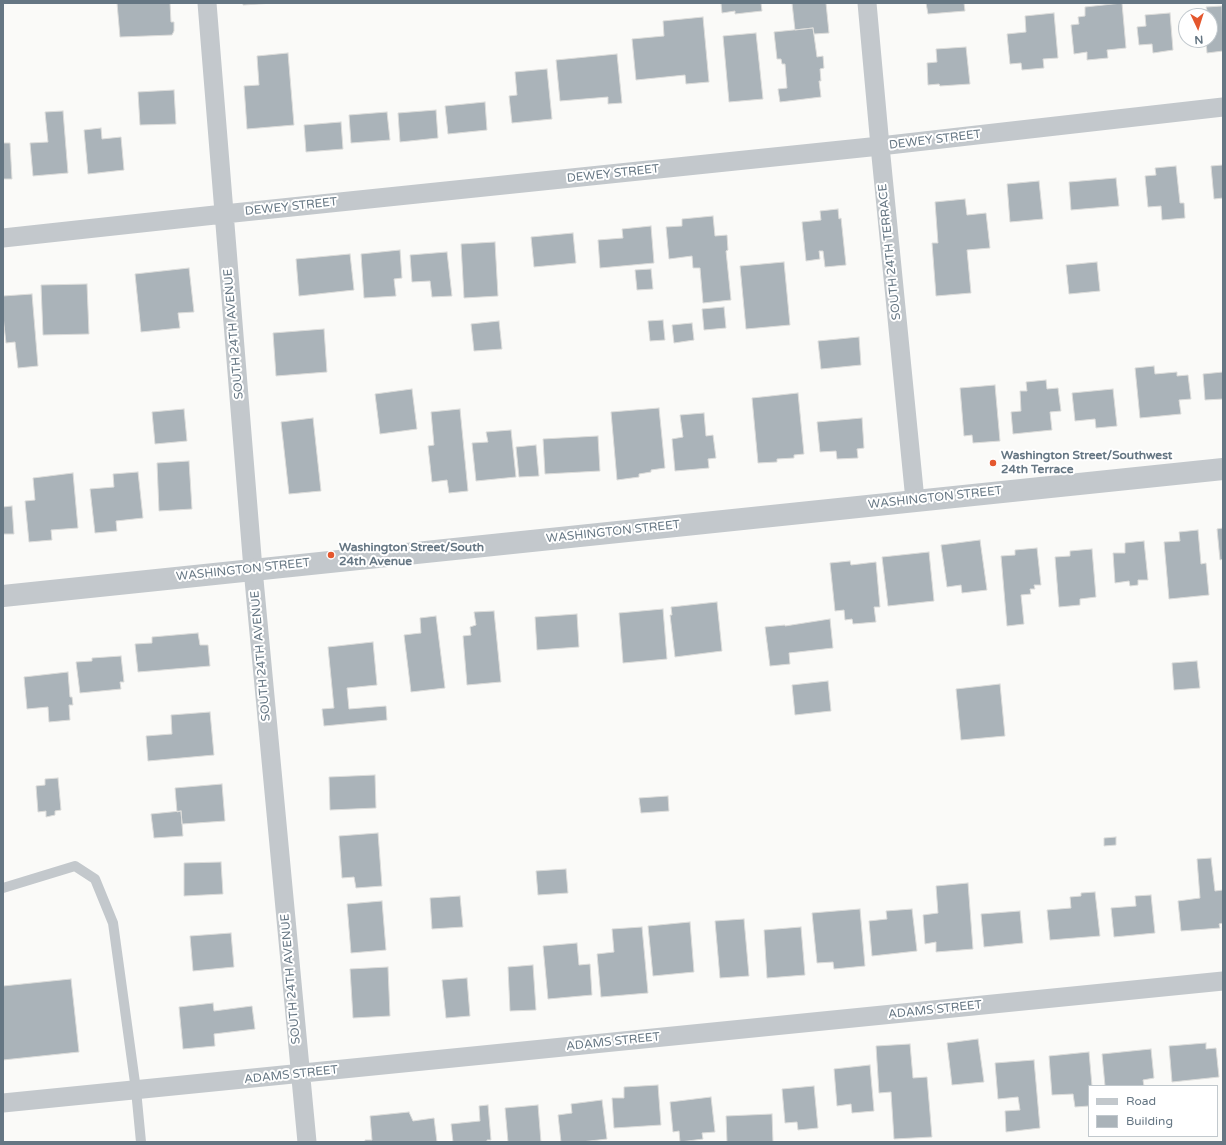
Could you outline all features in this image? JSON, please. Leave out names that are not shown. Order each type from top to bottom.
[{"type":"street","name":"SOUTH 24TH AVENUE","points":[[207,3],[253,569],[307,1142]]},
{"type":"street","name":"SOUTH 24TH TERRACE","points":[[868,3],[880,146],[915,500]]},
{"type":"street","name":"DEWEY STREET","points":[[3,238],[880,146],[1223,107]]},
{"type":"street","name":"WASHINGTON STREET","points":[[3,596],[1223,468]]},
{"type":"street","name":"ADAMS STREET","points":[[3,1103],[1223,981]]},
{"type":"lane","points":[[3,888],[75,866],[95,879],[113,923],[136,1090],[141,1142]]},
{"type":"building","points":[[117,3],[170,3],[171,22],[174,22],[174,31],[172,35],[120,37]]},
{"type":"building","points":[[243,3],[274,3],[243,5]]},
{"type":"building","points":[[721,3],[761,3],[762,11],[735,14],[735,11],[722,13]]},
{"type":"building","points":[[792,3],[826,3],[829,33],[814,34],[813,28],[795,30]]},
{"type":"building","points":[[926,3],[964,3],[965,11],[928,14]]},
{"type":"building","points":[[1122,3],[1126,48],[1107,50],[1108,58],[1087,60],[1087,52],[1074,54],[1071,25],[1079,24],[1078,17],[1085,16],[1085,7]]},
{"type":"building","points":[[1222,6],[1223,51],[1207,53],[1207,48],[1218,48],[1218,8],[1206,7]]},
{"type":"building","points":[[1054,13],[1058,58],[1043,59],[1044,68],[1022,70],[1021,63],[1010,64],[1007,34],[1026,32],[1025,16]]},
{"type":"building","points":[[1170,13],[1173,50],[1153,53],[1152,44],[1139,45],[1137,27],[1146,26],[1145,15]]},
{"type":"building","points":[[703,17],[709,82],[686,84],[685,75],[636,80],[632,39],[664,36],[663,21]]},
{"type":"building","points":[[813,28],[817,57],[823,56],[824,68],[820,69],[821,81],[819,81],[821,97],[780,102],[778,89],[787,88],[785,64],[782,64],[781,59],[777,59],[774,32]]},
{"type":"building","points":[[756,33],[763,99],[729,102],[723,36]]},
{"type":"building","points":[[966,47],[970,84],[940,86],[939,84],[928,85],[927,63],[937,62],[936,49]]},
{"type":"building","points":[[288,53],[294,125],[247,129],[244,86],[259,85],[257,56]]},
{"type":"building","points":[[617,54],[622,103],[608,104],[608,97],[560,101],[556,60]]},
{"type":"building","points":[[547,69],[552,119],[512,123],[509,96],[517,95],[515,72]]},
{"type":"building","points":[[174,90],[176,124],[140,125],[138,92]]},
{"type":"building","points":[[485,102],[487,130],[448,134],[445,106]]},
{"type":"building","points":[[436,110],[438,138],[400,142],[398,113]]},
{"type":"building","points":[[63,111],[68,173],[33,176],[30,143],[48,142],[45,112]]},
{"type":"building","points":[[387,112],[390,140],[351,143],[349,115]]},
{"type":"building","points":[[341,122],[343,149],[306,152],[304,125]]},
{"type":"building","points":[[101,128],[102,139],[121,137],[124,170],[88,174],[84,130]]},
{"type":"building","points":[[3,143],[10,143],[12,179],[3,179]]},
{"type":"building","points":[[1223,165],[1223,198],[1214,199],[1211,166]]},
{"type":"building","points":[[1176,166],[1180,203],[1184,203],[1185,218],[1162,220],[1161,206],[1148,207],[1145,176],[1156,175],[1155,168]]},
{"type":"building","points":[[1116,178],[1119,206],[1071,210],[1069,182]]},
{"type":"building","points":[[1039,181],[1043,219],[1010,222],[1007,184]]},
{"type":"building","points":[[965,199],[967,215],[986,213],[990,248],[967,250],[971,293],[936,296],[932,243],[938,243],[935,202]]},
{"type":"building","points":[[838,209],[839,219],[841,218],[846,265],[825,267],[823,251],[819,251],[820,259],[806,261],[802,222],[821,220],[820,211]]},
{"type":"building","points":[[713,216],[715,236],[727,235],[728,250],[726,251],[731,300],[703,303],[700,268],[693,268],[692,256],[669,259],[666,227],[682,226],[682,219]]},
{"type":"building","points":[[651,226],[654,263],[600,268],[598,240],[623,238],[622,229]]},
{"type":"building","points":[[573,233],[576,263],[534,267],[531,237]]},
{"type":"building","points":[[495,242],[498,296],[464,298],[461,244]]},
{"type":"building","points":[[400,250],[402,278],[394,279],[396,296],[364,298],[361,254]]},
{"type":"building","points":[[447,252],[452,296],[432,297],[430,281],[412,282],[410,255]]},
{"type":"building","points":[[350,254],[354,290],[299,296],[296,259]]},
{"type":"building","points":[[784,262],[790,325],[746,329],[740,266]]},
{"type":"building","points":[[1097,262],[1100,291],[1069,294],[1066,265]]},
{"type":"building","points":[[189,268],[194,312],[178,313],[180,328],[141,332],[135,274]]},
{"type":"building","points":[[651,269],[653,289],[637,290],[635,270]]},
{"type":"building","points":[[87,284],[89,334],[43,335],[41,285]]},
{"type":"building","points":[[32,294],[38,366],[18,368],[15,342],[6,343],[3,316],[3,296]]},
{"type":"building","points":[[724,307],[726,328],[704,330],[702,309]]},
{"type":"building","points":[[663,320],[665,340],[650,341],[648,321]]},
{"type":"building","points":[[499,321],[502,349],[474,351],[471,324]]},
{"type":"building","points":[[692,323],[694,340],[674,343],[672,325]]},
{"type":"building","points":[[324,329],[327,372],[276,376],[273,333]]},
{"type":"building","points":[[859,337],[861,365],[821,369],[818,341]]},
{"type":"building","points":[[1154,366],[1155,374],[1177,372],[1177,376],[1188,375],[1191,399],[1179,400],[1181,414],[1140,418],[1135,368]]},
{"type":"building","points":[[1223,372],[1223,399],[1205,400],[1203,374]]},
{"type":"building","points":[[1046,380],[1047,389],[1058,388],[1061,411],[1050,412],[1052,430],[1013,434],[1011,412],[1021,411],[1020,391],[1027,391],[1026,382]]},
{"type":"building","points":[[995,385],[1000,441],[973,443],[972,435],[964,436],[960,388]]},
{"type":"building","points":[[412,389],[417,429],[380,434],[375,394]]},
{"type":"building","points":[[1113,389],[1117,426],[1096,428],[1095,419],[1075,421],[1072,393]]},
{"type":"building","points":[[798,393],[804,454],[794,455],[794,458],[777,459],[777,462],[758,463],[752,398]]},
{"type":"building","points":[[659,408],[665,468],[639,474],[639,477],[617,480],[611,412]]},
{"type":"building","points":[[184,409],[187,441],[155,444],[152,412]]},
{"type":"building","points":[[460,409],[468,491],[449,493],[447,480],[432,482],[428,446],[434,445],[431,412]]},
{"type":"building","points":[[704,413],[706,436],[713,435],[716,458],[708,459],[709,468],[675,471],[672,439],[683,437],[680,415]]},
{"type":"building","points":[[313,418],[321,491],[289,494],[281,422]]},
{"type":"building","points":[[862,418],[864,448],[857,449],[858,458],[837,459],[836,451],[820,452],[817,422]]},
{"type":"building","points":[[511,430],[516,477],[476,481],[472,443],[488,442],[486,432]]},
{"type":"building","points":[[598,436],[600,471],[545,474],[543,439]]},
{"type":"building","points":[[536,445],[539,476],[519,477],[516,447]]},
{"type":"building","points":[[189,461],[192,509],[159,511],[157,463]]},
{"type":"building","points":[[138,472],[143,518],[116,521],[117,531],[95,533],[90,489],[114,487],[113,474]]},
{"type":"building","points":[[73,473],[78,528],[51,530],[52,540],[29,542],[25,501],[35,500],[33,478]]},
{"type":"building","points":[[12,506],[14,534],[3,534],[3,507]]},
{"type":"building","points":[[1223,528],[1223,559],[1220,560],[1217,529]]},
{"type":"building","points":[[1198,530],[1201,564],[1206,563],[1209,595],[1169,599],[1164,542],[1180,541],[1179,532]]},
{"type":"building","points":[[980,540],[987,590],[962,593],[961,585],[947,587],[941,545]]},
{"type":"building","points":[[1144,541],[1148,580],[1138,580],[1138,585],[1130,586],[1129,581],[1115,583],[1113,553],[1125,553],[1125,543]]},
{"type":"building","points":[[1037,548],[1041,585],[1034,585],[1035,589],[1030,589],[1031,594],[1021,595],[1024,624],[1007,626],[1001,556],[1015,555],[1015,550]]},
{"type":"building","points":[[1092,549],[1096,597],[1080,599],[1080,605],[1059,607],[1055,557],[1070,556],[1070,551]]},
{"type":"building","points":[[929,552],[934,601],[888,606],[882,557]]},
{"type":"building","points":[[850,561],[851,565],[876,562],[880,607],[874,607],[876,622],[853,624],[852,619],[845,620],[844,610],[835,611],[830,563]]},
{"type":"building","points":[[717,602],[722,651],[675,657],[670,615],[672,615],[671,607]]},
{"type":"building","points":[[663,609],[667,659],[623,663],[619,613]]},
{"type":"building","points":[[494,611],[501,682],[467,685],[463,636],[471,635],[470,627],[476,625],[474,612]]},
{"type":"building","points":[[577,614],[579,647],[537,650],[535,617]]},
{"type":"building","points":[[436,616],[445,688],[411,692],[404,635],[421,633],[420,618]]},
{"type":"building","points":[[830,619],[833,648],[789,653],[790,664],[770,666],[765,627],[785,626]]},
{"type":"building","points":[[198,633],[200,645],[208,645],[210,666],[138,672],[135,644],[152,643],[152,637]]},
{"type":"building","points":[[373,642],[377,685],[347,688],[349,709],[386,706],[387,720],[324,726],[322,709],[334,708],[328,647]]},
{"type":"building","points":[[121,656],[124,682],[120,682],[121,689],[80,693],[76,662],[92,661],[92,658]]},
{"type":"building","points":[[1197,661],[1200,688],[1174,690],[1172,663]]},
{"type":"building","points":[[68,672],[70,697],[72,697],[73,705],[69,705],[70,720],[49,722],[48,707],[27,709],[24,677]]},
{"type":"building","points":[[828,681],[831,711],[795,715],[792,685]]},
{"type":"building","points":[[1000,684],[1005,736],[961,740],[956,689]]},
{"type":"building","points":[[210,712],[214,755],[148,761],[146,736],[172,734],[171,715]]},
{"type":"building","points":[[375,775],[376,808],[330,810],[329,777]]},
{"type":"building","points":[[58,778],[61,810],[55,811],[55,815],[46,817],[46,811],[38,812],[36,786],[45,785],[45,779]]},
{"type":"building","points":[[222,784],[225,821],[182,824],[181,811],[177,812],[175,788]]},
{"type":"building","points":[[668,796],[669,811],[641,813],[639,798]]},
{"type":"building","points":[[181,811],[183,836],[154,838],[151,814]]},
{"type":"building","points":[[378,833],[382,886],[356,888],[354,877],[342,878],[339,836]]},
{"type":"building","points":[[1116,837],[1116,845],[1104,846],[1104,838]]},
{"type":"building","points":[[1211,858],[1215,891],[1223,890],[1223,923],[1219,924],[1220,928],[1181,931],[1178,901],[1200,898],[1197,859]]},
{"type":"building","points":[[221,862],[223,894],[184,896],[184,863]]},
{"type":"building","points":[[566,869],[568,893],[538,895],[536,871]]},
{"type":"building","points":[[968,883],[973,949],[936,952],[936,942],[925,944],[923,915],[938,913],[936,886]]},
{"type":"building","points":[[1095,892],[1100,936],[1050,940],[1047,910],[1071,908],[1070,897],[1081,896],[1081,893]]},
{"type":"building","points":[[1151,895],[1155,933],[1114,937],[1111,908],[1136,906],[1135,896]]},
{"type":"building","points":[[460,896],[463,927],[432,929],[430,898]]},
{"type":"building","points":[[382,901],[386,950],[351,953],[347,904]]},
{"type":"building","points":[[860,909],[865,966],[834,969],[833,962],[817,963],[812,913]]},
{"type":"building","points":[[912,909],[917,951],[872,956],[869,921],[887,919],[886,911]]},
{"type":"building","points":[[1020,911],[1023,943],[984,947],[981,914]]},
{"type":"building","points":[[744,919],[749,976],[720,978],[715,921]]},
{"type":"building","points":[[690,922],[694,972],[653,976],[648,926]]},
{"type":"building","points":[[642,927],[648,993],[601,997],[597,954],[614,952],[612,929]]},
{"type":"building","points":[[801,927],[805,975],[767,978],[764,930]]},
{"type":"building","points":[[231,933],[234,967],[193,971],[190,936]]},
{"type":"building","points":[[577,943],[579,965],[590,964],[592,995],[548,999],[543,946]]},
{"type":"building","points":[[533,965],[536,1010],[510,1011],[508,967]]},
{"type":"building","points":[[388,967],[390,1016],[353,1018],[350,969]]},
{"type":"building","points":[[467,978],[470,1016],[446,1018],[442,980]]},
{"type":"building","points":[[71,979],[79,1052],[3,1060],[3,986]]},
{"type":"building","points":[[213,1003],[214,1011],[252,1006],[255,1029],[214,1034],[215,1046],[183,1049],[179,1007]]},
{"type":"building","points":[[978,1039],[984,1082],[952,1085],[947,1043]]},
{"type":"building","points":[[1206,1043],[1206,1049],[1216,1048],[1219,1077],[1172,1082],[1169,1046]]},
{"type":"building","points":[[910,1044],[913,1078],[927,1077],[932,1137],[894,1139],[891,1092],[879,1093],[876,1046]]},
{"type":"building","points":[[1151,1049],[1154,1078],[1143,1080],[1144,1085],[1105,1085],[1102,1054]]},
{"type":"building","points":[[1089,1052],[1092,1085],[1088,1085],[1088,1106],[1075,1107],[1073,1094],[1052,1095],[1049,1056]]},
{"type":"building","points":[[1034,1060],[1040,1128],[1006,1132],[1005,1111],[1020,1110],[1018,1097],[998,1099],[995,1063]]},
{"type":"building","points":[[870,1065],[874,1111],[852,1113],[851,1104],[837,1106],[834,1069]]},
{"type":"building","points":[[658,1085],[661,1125],[614,1128],[612,1098],[624,1098],[624,1087]]},
{"type":"building","points":[[814,1086],[818,1128],[798,1130],[797,1122],[785,1123],[782,1089]]},
{"type":"building","points":[[711,1097],[715,1132],[702,1133],[703,1139],[680,1142],[679,1131],[673,1132],[670,1102]]},
{"type":"building","points":[[602,1100],[607,1139],[581,1142],[561,1142],[558,1115],[572,1113],[571,1104]]},
{"type":"building","points":[[488,1105],[491,1140],[487,1140],[487,1142],[453,1142],[451,1124],[480,1121],[479,1106]]},
{"type":"building","points":[[538,1105],[541,1142],[508,1142],[505,1108]]},
{"type":"building","points":[[409,1112],[413,1121],[434,1118],[437,1142],[365,1142],[365,1140],[372,1140],[370,1116]]},
{"type":"building","points":[[772,1114],[773,1142],[727,1142],[726,1116]]},
{"type":"place","name":"Washington Street/Southwest 24th Terrace","points":[[993,463]]},
{"type":"place","name":"Washington Street/South 24th Avenue","points":[[331,555]]}]
